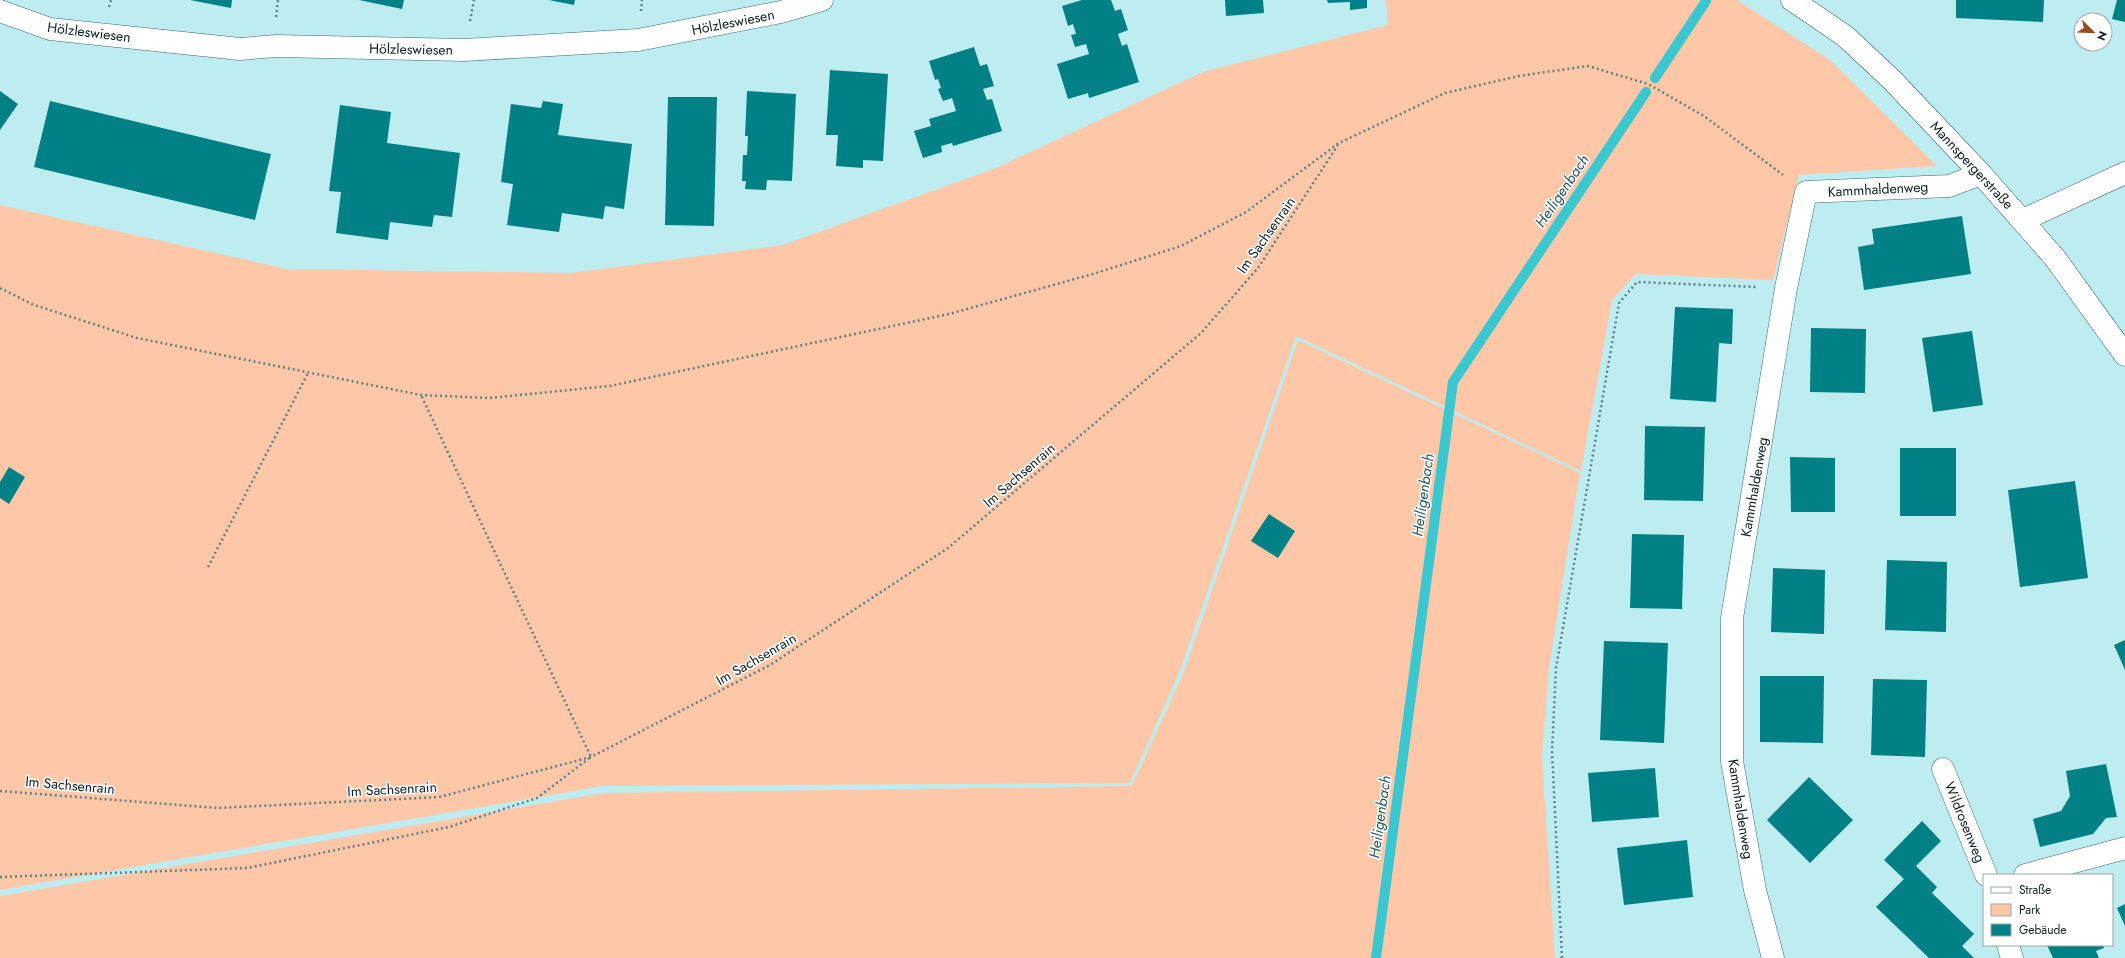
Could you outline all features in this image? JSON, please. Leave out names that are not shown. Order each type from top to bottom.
[{"type":"street","name":"Hölzleswiesen","points":[[0,12],[50,29],[240,48],[276,46],[464,50],[638,40],[782,12],[822,0]]},
{"type":"street","name":"Mannspergerstraße","points":[[1792,0],[1851,42],[1892,80],[1981,174],[2055,258],[2125,354]]},
{"type":"street","points":[[2023,220],[2125,173]]},
{"type":"street","name":"Kammhaldenweg","points":[[1773,958],[1755,890],[1732,761],[1732,618],[1786,288],[1806,192],[1949,186],[1981,174]]},
{"type":"street","name":"Wildrosenweg","points":[[1943,769],[1986,874]]},
{"type":"street","points":[[2029,874],[2125,848]]},
{"type":"street","points":[[2008,946],[2012,958]]},
{"type":"path","points":[[276,20],[278,0]]},
{"type":"path","points":[[0,288],[34,305],[137,338],[421,395],[489,398],[610,386],[949,314],[1093,274],[1180,246],[1246,212],[1339,143],[1445,93],[1519,76],[1588,66],[1648,84],[1704,116],[1806,192]]},
{"type":"path","name":"Im Sachsenrain","points":[[0,791],[218,808],[439,797],[591,757],[770,665],[948,548],[1201,333],[1258,268],[1339,143]]},
{"type":"path","points":[[1562,958],[1552,751],[1556,668],[1619,302],[1637,282],[1786,288]]},
{"type":"path","points":[[208,567],[308,373]]},
{"type":"path","points":[[0,877],[247,868],[457,824],[537,798],[591,757],[421,395]]},
{"type":"green space","points":[[1386,0],[1737,0],[1830,60],[1937,166],[1799,175],[1773,280],[1636,274],[1612,300],[1581,471],[1296,336],[1180,671],[1130,783],[602,786],[0,890],[0,205],[287,269],[571,273],[783,245],[996,168],[1203,72],[1388,25]]},
{"type":"green space","points":[[1298,340],[1580,473],[1549,667],[1542,756],[1555,958],[0,958],[0,896],[603,793],[1132,786],[1184,672]]},
{"type":"building","points":[[190,0],[232,0],[231,8]]},
{"type":"building","points":[[359,0],[404,0],[402,9]]},
{"type":"building","points":[[549,0],[575,0],[574,5]]},
{"type":"building","points":[[1082,0],[1111,0],[1115,11],[1121,9],[1128,30],[1118,34],[1122,46],[1127,44],[1139,82],[1089,98],[1088,93],[1068,99],[1057,64],[1089,54],[1086,44],[1075,47],[1071,35],[1076,34],[1073,24],[1068,26],[1062,6]]},
{"type":"building","points":[[1225,0],[1263,0],[1264,13],[1226,16]]},
{"type":"building","points":[[1327,0],[1367,0],[1367,8],[1350,10],[1350,2],[1328,3]]},
{"type":"building","points":[[1956,0],[2044,0],[2043,22],[1956,18]]},
{"type":"building","points":[[2117,0],[2125,0],[2125,22],[2113,19]]},
{"type":"building","points":[[974,47],[980,66],[987,64],[994,86],[983,89],[987,100],[992,99],[1002,131],[953,146],[952,143],[941,146],[942,152],[923,158],[914,131],[931,126],[929,119],[956,111],[952,98],[943,101],[938,89],[941,88],[938,79],[935,80],[929,61]]},
{"type":"building","points":[[830,70],[888,74],[883,161],[863,160],[863,168],[836,166],[838,135],[826,135]]},
{"type":"building","points":[[0,91],[18,104],[0,130]]},
{"type":"building","points":[[747,91],[796,94],[792,181],[767,180],[766,190],[745,189],[746,181],[742,181],[743,155],[747,155],[748,136],[745,136]]},
{"type":"building","points":[[668,97],[717,97],[714,226],[665,225]]},
{"type":"building","points":[[50,101],[271,154],[255,220],[34,167]]},
{"type":"building","points":[[543,101],[563,104],[558,135],[632,144],[624,209],[605,206],[603,219],[562,213],[559,232],[507,225],[513,184],[501,182],[511,104],[541,108]]},
{"type":"building","points":[[340,105],[391,112],[387,143],[460,153],[452,217],[434,215],[432,227],[390,222],[388,240],[336,233],[341,192],[329,191]]},
{"type":"building","points":[[1962,216],[1971,274],[1864,290],[1858,247],[1874,244],[1872,229]]},
{"type":"building","points":[[1675,307],[1733,309],[1732,344],[1719,343],[1716,402],[1670,399]]},
{"type":"building","points":[[1811,328],[1866,329],[1865,393],[1810,392]]},
{"type":"building","points":[[1972,331],[1983,405],[1933,412],[1922,338]]},
{"type":"building","points":[[1645,426],[1705,427],[1703,501],[1644,500]]},
{"type":"building","points":[[1900,448],[1956,448],[1956,516],[1900,516]]},
{"type":"building","points":[[1790,457],[1835,458],[1835,512],[1791,512]]},
{"type":"building","points":[[9,467],[25,477],[9,504],[0,498],[0,482]]},
{"type":"building","points":[[2075,481],[2088,578],[2020,587],[2008,490]]},
{"type":"building","points":[[1269,514],[1295,531],[1278,558],[1251,541]]},
{"type":"building","points":[[1632,534],[1684,535],[1682,609],[1630,608]]},
{"type":"building","points":[[1887,560],[1947,562],[1946,632],[1885,630]]},
{"type":"building","points":[[1773,568],[1825,570],[1824,634],[1771,632]]},
{"type":"building","points":[[2125,640],[2125,670],[2114,645]]},
{"type":"building","points":[[1604,641],[1668,643],[1664,743],[1600,740]]},
{"type":"building","points":[[1760,676],[1824,676],[1823,743],[1760,742]]},
{"type":"building","points":[[1873,679],[1927,680],[1925,757],[1871,755]]},
{"type":"building","points":[[2106,764],[2117,817],[2106,818],[2093,834],[2040,847],[2033,819],[2061,811],[2070,796],[2066,771]]},
{"type":"building","points":[[1655,768],[1659,817],[1592,822],[1588,773]]},
{"type":"building","points":[[1809,777],[1853,820],[1810,863],[1767,820]]},
{"type":"building","points":[[1922,821],[1941,841],[1916,866],[1937,887],[1932,893],[1974,934],[1962,946],[1974,958],[1929,958],[1876,907],[1904,879],[1884,860]]},
{"type":"building","points":[[1687,840],[1693,897],[1624,905],[1617,848]]},
{"type":"building","points":[[2125,904],[2125,926],[2117,908]]},
{"type":"building","points":[[2047,946],[2103,946],[2104,948],[2096,951],[2099,958],[2053,958]]},
{"type":"waterway","name":"Heiligenbach","points":[[1655,78],[1706,1]]},
{"type":"waterway","name":"Heiligenbach","points":[[1376,958],[1453,382],[1646,92]]}]
